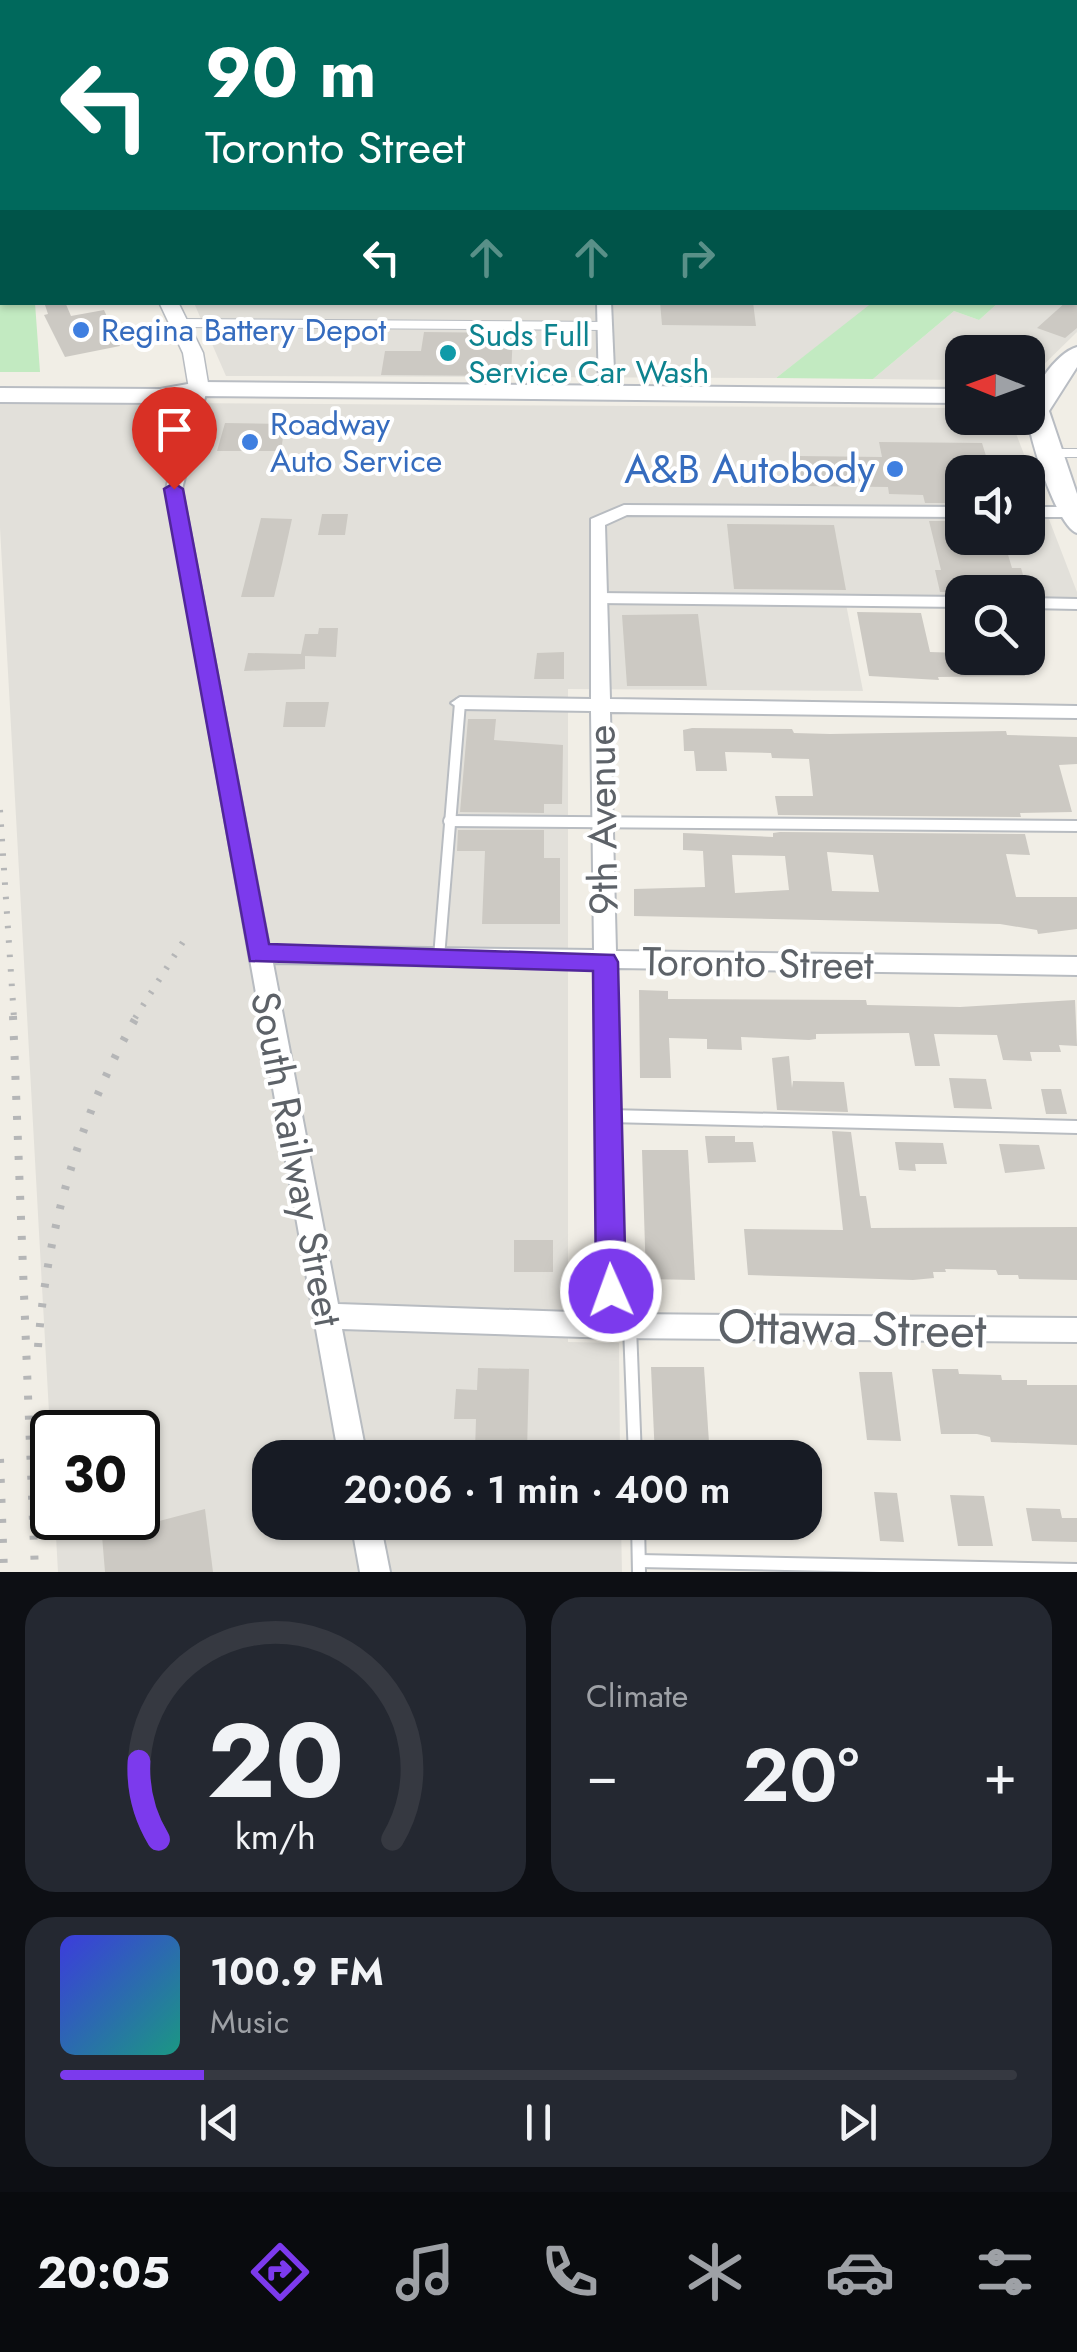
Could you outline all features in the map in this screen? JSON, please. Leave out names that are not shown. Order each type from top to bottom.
[{"type":"main road","points":[[1045,387],[1077,354]]},
{"type":"main road","points":[[0,380],[166,382],[200,389]]},
{"type":"main road","points":[[0,394],[160,396],[200,389],[945,396]]},
{"type":"main road","points":[[1045,397],[1077,397]]},
{"type":"main road","points":[[1044,435],[1075,516]]},
{"type":"street","points":[[170,305],[193,353],[200,389]]},
{"type":"street","points":[[604,305],[607,393]]},
{"type":"street","name":"South Railway Street","points":[[200,389],[174,489],[350,1440]]},
{"type":"street","name":"9th Avenue","points":[[621,1326],[606,1116],[598,523],[624,510],[945,512]]},
{"type":"street","points":[[1045,513],[1075,516]]},
{"type":"street","points":[[460,703],[1077,712]]},
{"type":"street","name":"Toronto Street","points":[[258,954],[1077,966]]},
{"type":"street","name":"Ottawa Street","points":[[327,1316],[621,1326],[1077,1330]]},
{"type":"street","points":[[368,1540],[374,1572]]},
{"type":"lane","points":[[179,323],[605,326]]},
{"type":"lane","points":[[1048,453],[1077,453]]},
{"type":"lane","points":[[597,598],[945,602]]},
{"type":"lane","points":[[1045,603],[1077,604]]},
{"type":"lane","points":[[439,957],[460,703]]},
{"type":"lane","points":[[449,820],[1077,826]]},
{"type":"lane","points":[[606,1116],[1077,1127]]},
{"type":"lane","points":[[621,1326],[633,1440]]},
{"type":"lane","points":[[638,1540],[639,1567],[1077,1570]]},
{"type":"shaded area","points":[[195,305],[870,305],[776,378],[226,376]]},
{"type":"shaded area","points":[[996,305],[1077,305],[1077,332],[1045,363],[1045,335],[945,335],[945,380],[873,379],[954,311],[979,320]]},
{"type":"shaded area","points":[[0,402],[945,408],[945,435],[1017,435],[1024,455],[945,455],[945,555],[1045,555],[1045,509],[1077,592],[1077,605],[1045,605],[1045,575],[945,575],[945,604],[846,604],[863,691],[568,689],[568,1342],[619,1343],[620,1440],[252,1440],[252,1540],[621,1540],[622,1572],[58,1572],[56,1540],[160,1540],[160,1410],[49,1410],[0,528]]},
{"type":"green space","points":[[0,305],[35,305],[40,372],[0,372]]},
{"type":"green space","points":[[869,305],[996,305],[979,320],[954,311],[873,379],[776,378]]},
{"type":"building","name":"Regina Battery Depot","points":[[45,305],[66,305],[71,316],[104,310],[120,346],[65,357],[44,315],[48,314]]},
{"type":"building","points":[[660,305],[753,305],[756,326],[662,325]]},
{"type":"building","points":[[1063,305],[1077,305],[1077,328],[1065,338],[1037,328]]},
{"type":"building","name":"Suds Full Service Car Wash","points":[[424,332],[513,333],[511,376],[381,375],[385,351],[421,351]]},
{"type":"building","name":"Roadway Auto Service","points":[[225,423],[285,424],[281,451],[217,451]]},
{"type":"building","name":"A&B Autobody","points":[[879,442],[982,443],[986,455],[945,455],[945,503],[925,503],[923,495],[889,494],[888,487],[803,486],[798,456],[882,457]]},
{"type":"building","points":[[322,514],[348,514],[345,535],[318,535]]},
{"type":"building","points":[[261,518],[292,519],[274,597],[241,597]]},
{"type":"building","points":[[929,521],[945,521],[945,555],[1008,555],[1012,568],[1021,568],[1023,575],[945,575],[945,592],[940,592],[935,570],[941,570]]},
{"type":"building","points":[[727,524],[834,525],[846,590],[734,589]]},
{"type":"building","points":[[857,612],[921,613],[930,652],[945,652],[945,675],[1025,676],[938,677],[939,680],[869,676]]},
{"type":"building","points":[[698,614],[707,686],[627,686],[622,615]]},
{"type":"building","points":[[319,628],[338,628],[336,657],[305,656],[305,669],[244,671],[248,653],[301,654],[305,634],[318,634]]},
{"type":"building","points":[[564,652],[564,679],[534,679],[537,653]]},
{"type":"building","points":[[286,702],[329,702],[325,727],[283,727]]},
{"type":"building","points":[[468,719],[496,719],[494,740],[563,745],[562,804],[544,804],[544,813],[460,812]]},
{"type":"building","points":[[792,729],[794,733],[830,734],[1006,731],[1007,735],[1077,737],[1077,764],[1059,765],[1072,812],[1020,813],[1021,817],[778,815],[775,796],[813,796],[809,759],[725,752],[727,771],[696,771],[694,751],[684,751],[683,730]]},
{"type":"building","points":[[458,830],[544,830],[544,858],[560,858],[560,924],[482,924],[485,851],[457,851]]},
{"type":"building","points":[[683,833],[773,837],[773,833],[1025,834],[1030,855],[1006,854],[1016,897],[1077,897],[1077,929],[1038,934],[1037,930],[1000,924],[634,916],[634,889],[705,887],[703,851],[683,850]],"holes":[[[827,852],[873,855],[879,892],[832,891]],[[732,855],[785,856],[789,890],[735,893]]]},
{"type":"building","points":[[639,990],[668,991],[668,999],[866,1000],[867,1005],[960,1007],[1075,1000],[1077,1046],[1059,1045],[1061,1052],[1030,1052],[1032,1061],[1003,1060],[997,1035],[934,1034],[940,1066],[915,1066],[909,1033],[816,1034],[816,1039],[809,1040],[741,1037],[742,1050],[707,1049],[707,1039],[669,1038],[671,1078],[640,1078]]},
{"type":"building","points":[[789,1056],[792,1088],[793,1081],[844,1082],[848,1112],[777,1110],[772,1058]]},
{"type":"building","points":[[949,1078],[986,1079],[992,1109],[954,1108]]},
{"type":"building","points":[[1041,1089],[1061,1089],[1067,1114],[1046,1114]]},
{"type":"building","points":[[832,1131],[851,1132],[860,1196],[866,1196],[871,1228],[1077,1227],[1077,1280],[1019,1279],[1018,1275],[998,1275],[996,1270],[945,1269],[946,1272],[933,1272],[934,1278],[913,1280],[748,1275],[744,1229],[843,1230]]},
{"type":"building","points":[[705,1136],[735,1136],[735,1142],[753,1142],[756,1162],[708,1163]]},
{"type":"building","points":[[895,1142],[943,1143],[947,1164],[915,1164],[916,1171],[899,1170]]},
{"type":"building","points":[[999,1144],[1039,1145],[1045,1169],[1005,1173]]},
{"type":"building","points":[[642,1150],[688,1150],[695,1280],[646,1279]]},
{"type":"building","points":[[514,1240],[553,1240],[553,1272],[514,1272]]},
{"type":"building","points":[[651,1367],[704,1367],[709,1440],[654,1440]]},
{"type":"building","points":[[478,1368],[529,1369],[527,1440],[475,1440],[476,1419],[454,1419],[456,1389],[477,1390]]},
{"type":"building","points":[[932,1369],[1001,1375],[1002,1380],[1027,1380],[1027,1385],[1077,1385],[1077,1445],[991,1442],[990,1437],[977,1434],[941,1434]]},
{"type":"building","points":[[859,1372],[892,1372],[901,1441],[867,1440]]},
{"type":"building","points":[[874,1492],[897,1493],[904,1542],[880,1541]]},
{"type":"building","points":[[950,1495],[984,1496],[993,1546],[958,1546]]},
{"type":"building","points":[[1026,1508],[1060,1509],[1062,1518],[1077,1518],[1077,1542],[1032,1541]]},
{"type":"building","points":[[205,1509],[213,1572],[105,1572],[102,1540],[160,1540],[160,1521]]},
{"type":"railway","points":[[0,810],[14,1018]]},
{"type":"railway","points":[[135,1018],[188,934]]},
{"type":"railway","points":[[13,1016],[35,1572]]},
{"type":"railway","points":[[38,1347],[49,1260],[69,1176],[98,1094],[137,1016]]},
{"type":"railway","points":[[0,1459],[4,1572]]},
{"type":"place","name":"Regina Battery Depot","points":[[81,330]]},
{"type":"place","name":"Suds Full Service Car Wash","points":[[448,353]]},
{"type":"place","name":"Roadway Auto Service","points":[[250,442]]},
{"type":"place","name":"A&B Autobody","points":[[895,469]]},
{"type":"route","points":[[174,489],[258,954],[605,962],[611,1291]]}]
